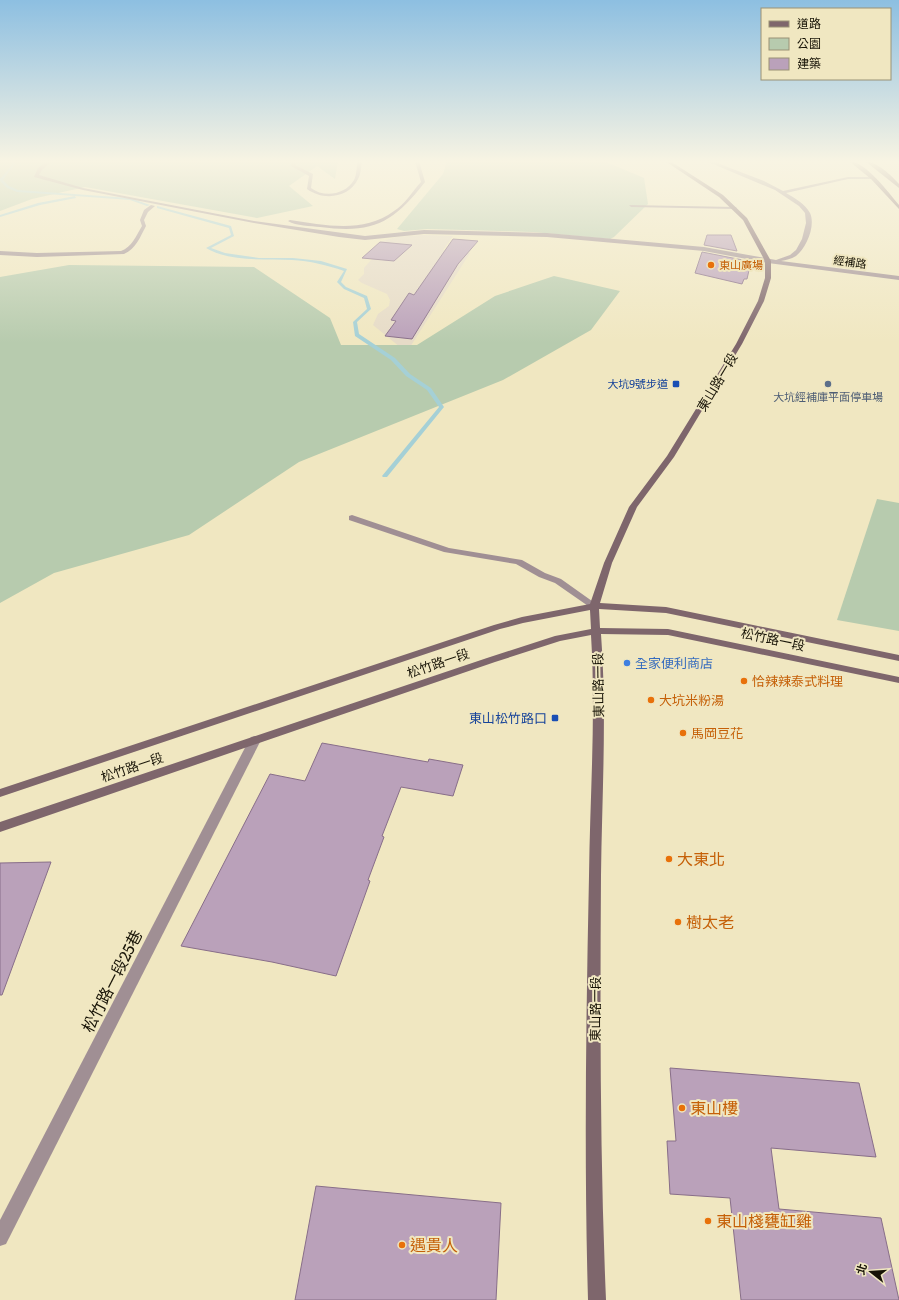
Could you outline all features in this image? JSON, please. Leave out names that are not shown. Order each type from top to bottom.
[{"type":"main road","points":[[746,222],[768,261]]},
{"type":"main road","name":"東山路一段","points":[[597,1300],[594,1220],[595,875],[599,714],[597,631],[594,606],[608,563],[633,507],[670,457],[739,344],[761,301],[768,278],[768,261]]},
{"type":"main road","name":"松竹路一段","points":[[0,793],[497,627],[522,620],[594,606],[666,610],[899,658]]},
{"type":"main road","name":"松竹路一段","points":[[0,826],[558,638],[597,631],[668,632],[899,680]]},
{"type":"street","points":[[0,253],[37,255],[122,253],[133,248],[136,238],[144,226],[143,222]]},
{"type":"street","name":"經補路","points":[[252,222],[364,238],[424,232],[530,233],[704,249],[768,261],[899,278]]},
{"type":"street","points":[[295,222],[351,229],[373,225],[379,222]]},
{"type":"street","points":[[768,261],[794,256],[800,249],[809,228],[808,222]]},
{"type":"street","points":[[352,518],[447,550],[519,562],[558,582],[594,606]]},
{"type":"street","name":"松竹路一段25巷","points":[[0,1238],[255,740]]},
{"type":"shaded area","points":[[423,235],[453,236],[443,250],[470,253],[410,347],[400,347],[373,325],[378,314],[389,306],[390,300],[387,294],[358,280],[364,274],[364,268],[372,259],[362,258],[380,242],[396,237]]},
{"type":"green space","points":[[403,222],[630,222],[610,239],[533,232],[427,229],[404,231],[397,229]]},
{"type":"green space","points":[[69,265],[254,267],[330,318],[341,345],[417,345],[495,296],[554,276],[620,291],[591,330],[503,380],[299,462],[189,535],[54,573],[0,603],[0,277]]},
{"type":"green space","points":[[877,499],[899,503],[899,631],[837,620]]},
{"type":"building","points":[[707,235],[731,235],[737,251],[704,245]]},
{"type":"building","points":[[453,239],[478,241],[458,264],[412,339],[385,336],[396,321],[391,320],[409,293],[414,295]]},
{"type":"building","points":[[380,242],[412,245],[394,261],[362,258]]},
{"type":"building","points":[[702,252],[748,261],[750,266],[747,279],[744,279],[742,284],[695,273]]},
{"type":"building","points":[[322,743],[428,762],[429,759],[463,765],[453,796],[401,787],[382,836],[384,837],[368,880],[370,881],[336,976],[272,962],[181,946],[270,774],[305,781]]},
{"type":"building","points":[[51,862],[2,995],[0,995],[0,863]]},
{"type":"building","points":[[670,1068],[859,1083],[876,1157],[771,1148],[779,1209],[881,1218],[899,1300],[741,1300],[730,1198],[670,1194],[667,1141],[676,1141]]},
{"type":"building","name":"遇貴人","points":[[316,1186],[501,1203],[496,1300],[295,1300]]},
{"type":"waterway","points":[[211,222],[230,227],[233,235],[208,248],[224,254],[259,259],[293,259],[321,262],[346,270],[339,282],[345,288],[366,297],[369,309],[355,322],[357,335],[393,359],[408,375],[429,389],[442,407],[385,476]]},
{"type":"place","name":"東山廣場","points":[[711,265]]},
{"type":"place","name":"大坑9號步道","points":[[676,384]]},
{"type":"place","name":"大坑經補庫平面停車場","points":[[828,384]]},
{"type":"place","name":"全家便利商店","points":[[627,663]]},
{"type":"place","name":"恰辣辣泰式料理","points":[[744,681]]},
{"type":"place","name":"大坑米粉湯","points":[[651,700]]},
{"type":"place","name":"東山松竹路口","points":[[555,718]]},
{"type":"place","name":"馬岡豆花","points":[[683,733]]},
{"type":"place","name":"大東北","points":[[669,859]]},
{"type":"place","name":"樹太老","points":[[678,922]]},
{"type":"place","name":"東山樓","points":[[682,1108]]},
{"type":"place","name":"東山棧甕缸雞","points":[[708,1221]]},
{"type":"place","name":"遇貴人","points":[[402,1245]]}]
